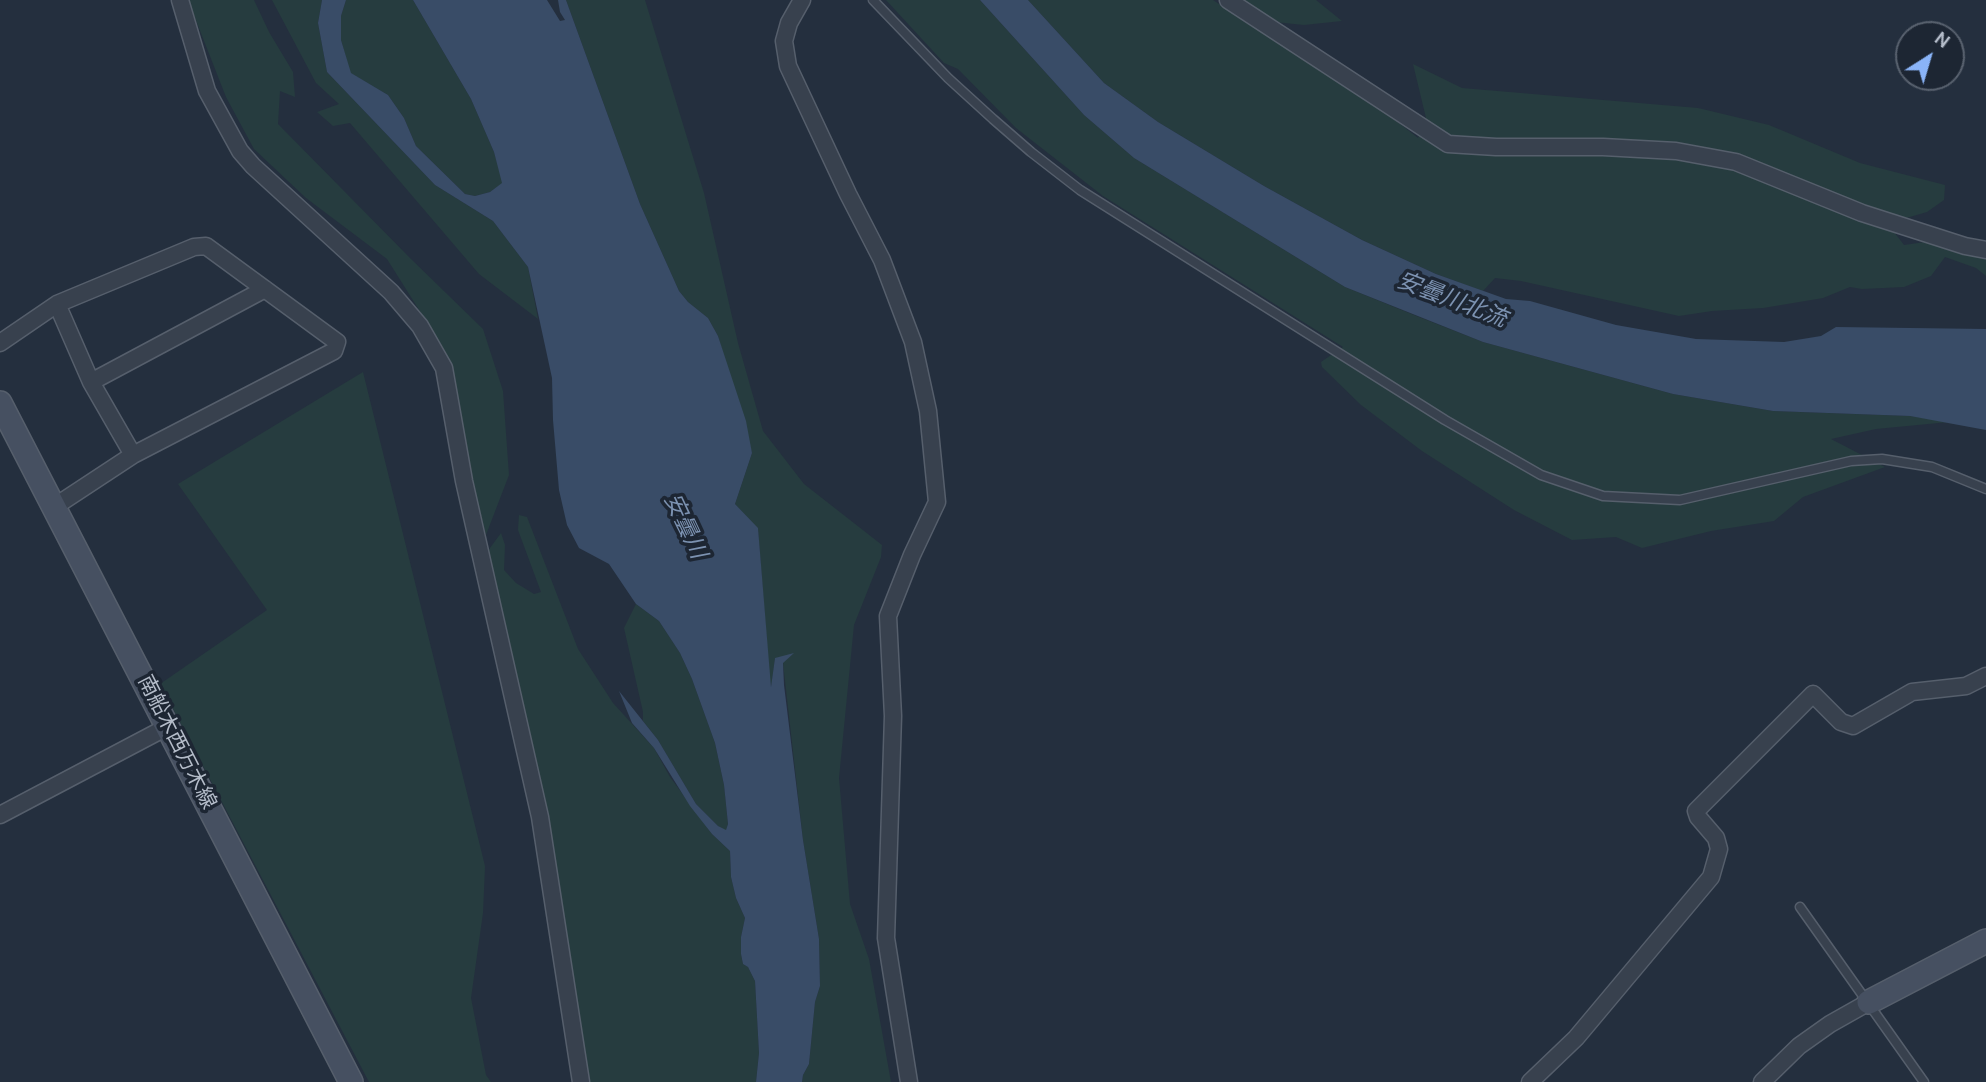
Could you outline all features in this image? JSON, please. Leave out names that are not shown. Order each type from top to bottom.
[{"type":"main road","name":"南船木西万木線","points":[[0,403],[351,1082]]},
{"type":"main road","points":[[1869,1002],[1986,941]]},
{"type":"street","points":[[180,0],[207,91],[240,151],[391,292],[420,326],[444,368],[464,481],[540,817],[581,1082]]},
{"type":"street","points":[[802,0],[789,23],[784,41],[788,66],[882,260],[913,342],[928,411],[937,502],[888,616],[893,716],[886,938],[909,1082]]},
{"type":"street","points":[[1228,0],[1447,144],[1676,151],[1736,162],[1861,213],[1965,246],[1986,250]]},
{"type":"street","points":[[0,343],[57,304],[194,247],[206,246],[337,342],[334,351],[133,455],[54,507]]},
{"type":"street","points":[[91,382],[265,289]]},
{"type":"street","points":[[57,304],[91,382],[133,455]]},
{"type":"street","points":[[1530,1082],[1576,1038],[1711,877],[1719,849],[1716,838],[1696,811],[1814,694],[1841,722],[1853,726],[1912,692],[1966,686],[1986,676]]},
{"type":"street","points":[[0,815],[167,727]]},
{"type":"street","points":[[1762,1082],[1799,1046],[1830,1024],[1869,1002]]},
{"type":"lane","points":[[873,0],[948,78],[1031,152],[1080,190],[1445,420],[1541,475],[1603,496],[1680,500],[1851,461],[1882,459],[1932,467],[1986,489]]},
{"type":"lane","points":[[1800,907],[1924,1082]]},
{"type":"green space","points":[[188,0],[254,0],[293,72],[295,97],[280,91],[278,124],[483,329],[503,391],[509,475],[486,535],[433,332],[387,259],[306,198],[254,149],[226,97]]},
{"type":"green space","points":[[272,0],[322,0],[318,23],[327,72],[435,185],[493,221],[528,267],[538,319],[479,274],[350,123],[333,126],[317,112],[339,104],[316,83]]},
{"type":"green space","points":[[346,0],[413,0],[471,99],[494,152],[503,183],[490,192],[475,196],[465,194],[416,146],[404,118],[388,95],[350,73],[341,40],[341,16]]},
{"type":"green space","points":[[566,0],[645,0],[704,193],[738,343],[763,431],[804,484],[882,545],[881,557],[854,625],[839,778],[850,904],[869,959],[891,1082],[802,1082],[809,1064],[815,1002],[820,986],[819,939],[803,840],[783,663],[775,658],[771,689],[758,529],[735,504],[752,453],[718,336],[708,318],[679,291],[640,204]]},
{"type":"green space","points":[[886,0],[980,0],[1084,115],[1134,158],[1345,287],[1414,315],[1483,342],[1673,394],[1773,411],[1910,416],[1949,422],[1876,429],[1831,439],[1885,467],[1803,497],[1774,521],[1711,531],[1642,548],[1616,537],[1572,540],[1514,510],[1422,451],[1361,405],[1322,367],[1321,362],[1343,347],[1103,196],[1016,128],[958,69],[944,63]]},
{"type":"green space","points":[[1028,0],[1213,0],[1418,138],[1426,118],[1413,64],[1462,88],[1698,108],[1769,125],[1860,163],[1945,185],[1944,200],[1927,212],[1903,219],[1894,232],[1904,245],[1932,241],[1986,257],[1986,276],[1976,268],[1945,257],[1931,276],[1904,287],[1850,287],[1823,298],[1763,308],[1679,316],[1521,281],[1495,278],[1483,291],[1436,274],[1362,240],[1264,186],[1158,122],[1104,83]]},
{"type":"green space","points":[[1235,0],[1316,0],[1342,21],[1304,25],[1265,21]]},
{"type":"green space","points":[[363,372],[485,866],[483,913],[471,998],[486,1075],[491,1082],[369,1082],[160,684],[267,610],[178,484]]},
{"type":"green space","points":[[519,515],[527,517],[578,649],[613,703],[654,748],[670,777],[712,834],[730,851],[731,877],[745,918],[741,954],[743,964],[748,967],[755,981],[759,1053],[756,1082],[584,1082],[536,821],[478,578],[490,548],[501,533],[505,545],[504,570],[516,583],[534,594],[541,592],[518,530]]},
{"type":"green space","points":[[636,604],[659,621],[680,653],[692,679],[715,743],[724,785],[728,824],[726,831],[696,804],[658,740],[643,721],[624,628]]},
{"type":"water","name":"安曇川","points":[[322,0],[346,0],[341,16],[341,40],[351,73],[388,95],[404,118],[416,146],[465,194],[475,196],[490,192],[502,183],[494,152],[471,99],[413,0],[547,0],[560,21],[565,20],[558,0],[566,0],[640,204],[679,291],[708,318],[718,336],[746,421],[752,453],[735,504],[758,528],[771,687],[775,658],[794,653],[783,663],[784,685],[803,840],[819,939],[820,986],[815,1002],[809,1064],[802,1082],[756,1082],[759,1053],[755,981],[748,967],[743,964],[741,954],[745,918],[731,877],[730,851],[712,834],[690,806],[654,748],[632,723],[619,691],[658,740],[696,804],[718,826],[726,830],[728,824],[724,785],[715,743],[680,653],[659,621],[636,604],[609,564],[579,548],[567,525],[559,490],[552,378],[528,267],[493,221],[435,185],[327,72],[318,23]]},
{"type":"water","name":"安曇川北流","points":[[980,0],[1028,0],[1104,83],[1158,122],[1264,186],[1362,240],[1436,274],[1506,299],[1530,301],[1616,325],[1696,339],[1784,342],[1821,336],[1836,327],[1986,329],[1986,430],[1910,416],[1773,411],[1673,394],[1483,342],[1345,287],[1134,158],[1084,115]]}]
